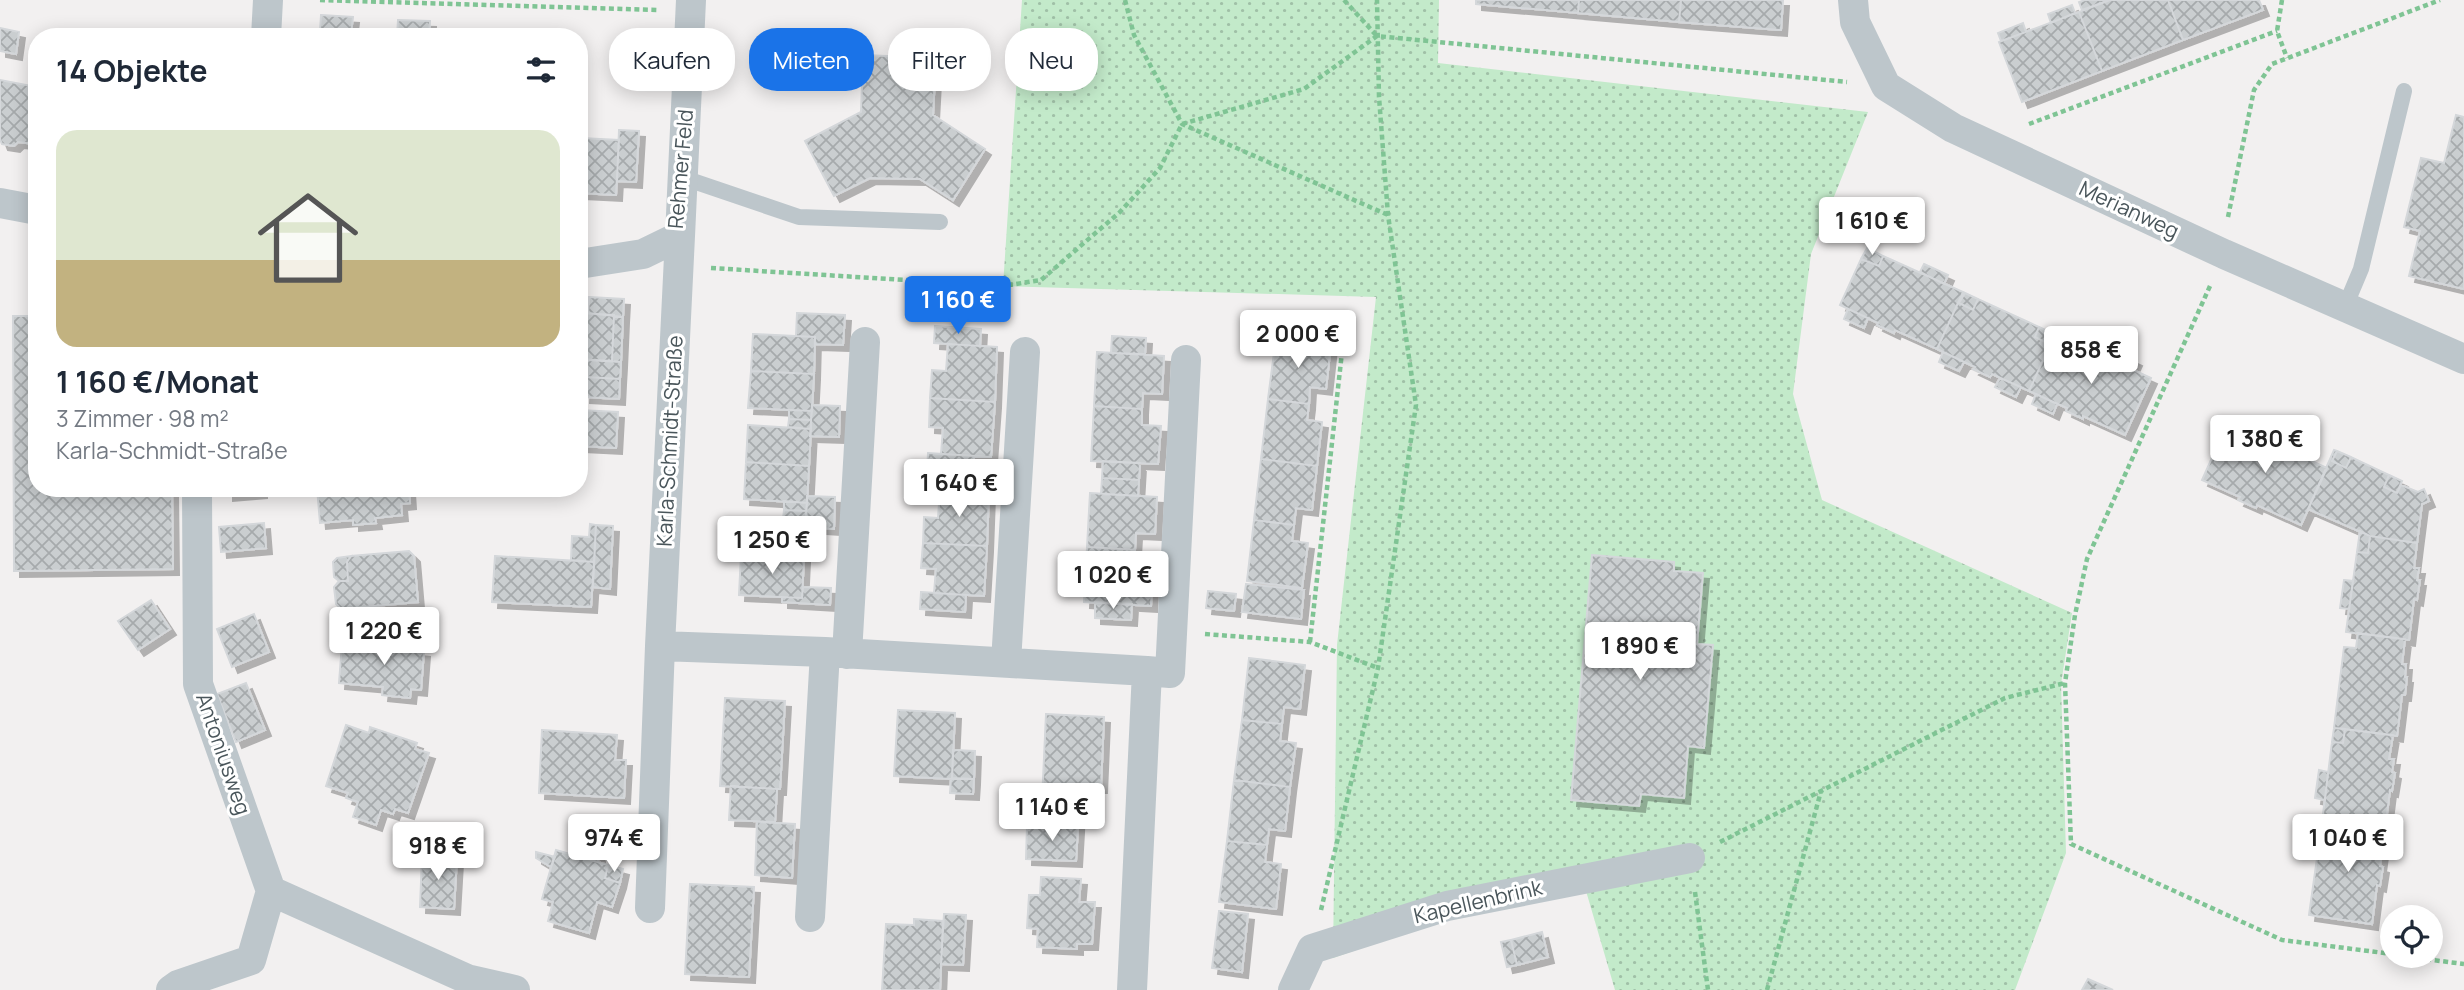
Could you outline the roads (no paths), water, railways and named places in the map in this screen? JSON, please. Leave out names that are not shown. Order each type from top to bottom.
[{"type":"street","points":[[266,28],[268,0]]},
{"type":"street","name":"Merianweg","points":[[1853,0],[1855,22],[1886,86],[1953,128],[2224,254],[2464,359]]},
{"type":"street","name":"Rehmer Feld","points":[[588,263],[643,254],[680,236],[691,5]]},
{"type":"street","points":[[0,203],[28,208]]},
{"type":"street","name":"Karla-Schmidt-Straße","points":[[650,908],[680,236]]},
{"type":"street","points":[[810,917],[865,342]]},
{"type":"street","points":[[1006,662],[1025,352]]},
{"type":"street","points":[[660,646],[836,653],[1170,673],[1186,360]]},
{"type":"street","name":"Antoniusweg","points":[[197,497],[198,684],[271,891]]},
{"type":"street","points":[[1132,990],[1147,671]]},
{"type":"street","name":"Kapellenbrink","points":[[1293,990],[1312,949],[1447,906],[1690,858]]},
{"type":"street","points":[[172,990],[178,985],[251,960],[271,891],[466,985],[515,990]]},
{"type":"lane","points":[[2346,307],[2361,270],[2404,91]]},
{"type":"lane","points":[[684,177],[799,217],[940,222]]}]
